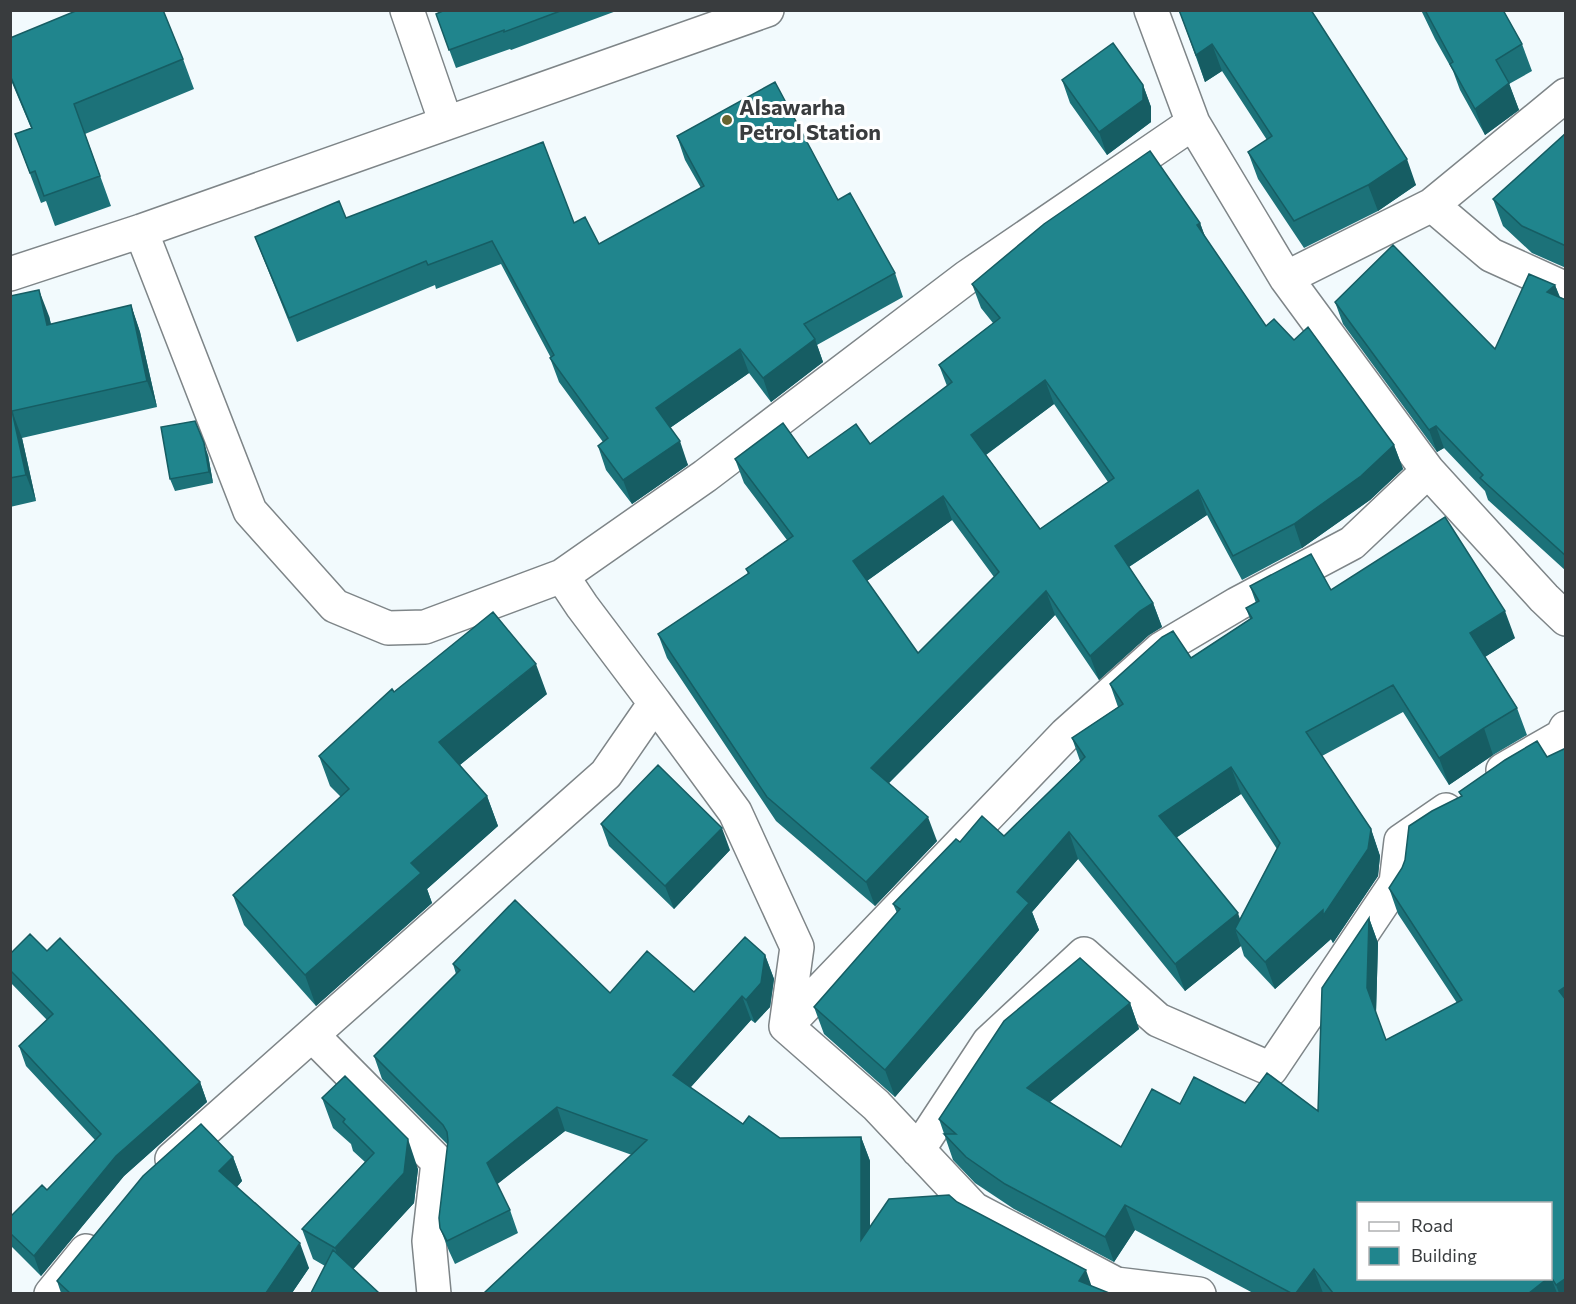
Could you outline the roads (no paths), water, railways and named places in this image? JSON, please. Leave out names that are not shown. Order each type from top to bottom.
[{"type":"street","points":[[407,10],[446,123]]},
{"type":"street","points":[[10,274],[141,231],[767,10]]},
{"type":"street","points":[[1151,10],[1193,123],[1286,278],[1428,471],[1566,619]]},
{"type":"street","points":[[1286,278],[1432,205],[1566,96]]},
{"type":"street","points":[[141,231],[250,511],[335,606],[388,628],[425,627],[562,576],[705,476],[967,276],[1193,123]]},
{"type":"street","points":[[1432,205],[1491,255],[1566,289]]},
{"type":"street","points":[[786,1026],[1066,734],[1161,649],[1237,604],[1352,543],[1428,471]]},
{"type":"street","points":[[562,576],[735,812],[797,947],[786,1026]]},
{"type":"street","points":[[147,1181],[606,774],[655,703]]},
{"type":"street","points":[[918,1150],[989,1042],[1084,954],[1158,1020],[1270,1070],[1396,883],[1401,841],[1504,770],[1562,736],[1566,729]]},
{"type":"street","points":[[786,1026],[864,1093],[974,1209],[1116,1284],[1199,1293]]},
{"type":"street","points":[[312,1035],[438,1162],[429,1241],[434,1293]]},
{"type":"street","points":[[51,1293],[102,1232]]},
{"type":"place","name":"Alsawarha Petrol Station","points":[[727,120]]}]
